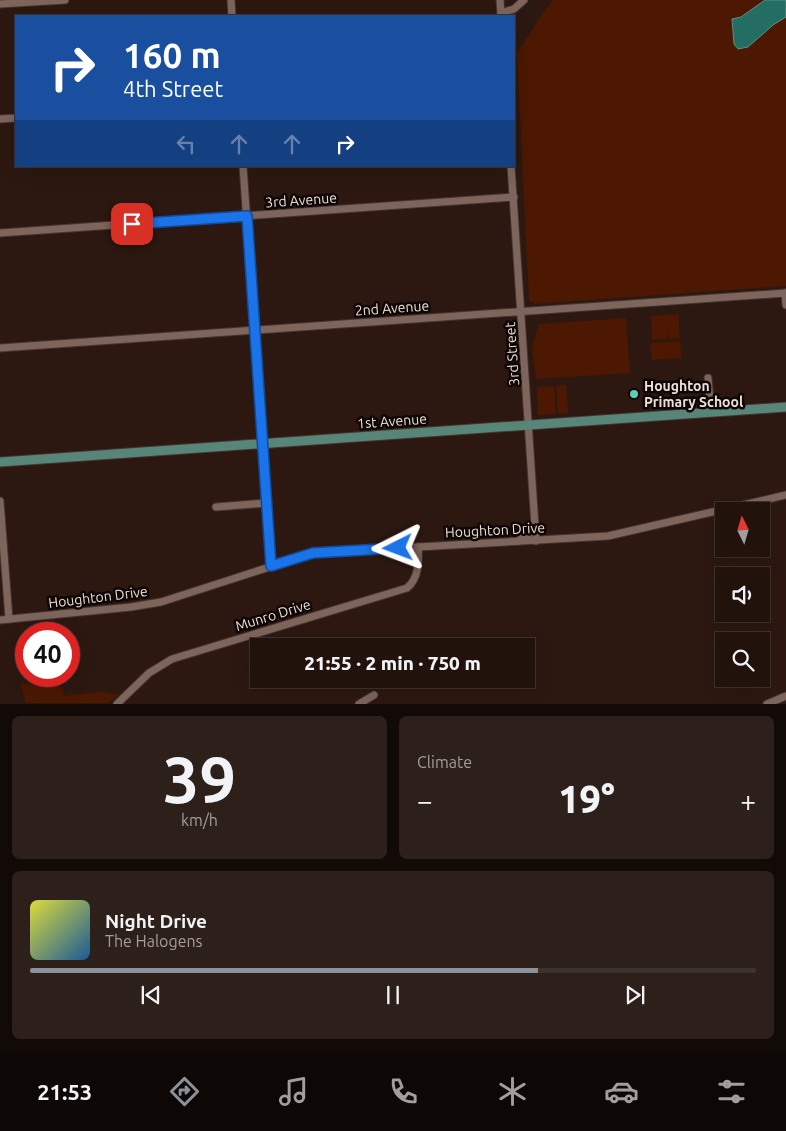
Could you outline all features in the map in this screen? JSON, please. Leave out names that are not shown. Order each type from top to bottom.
[{"type":"main road","name":"1st Avenue","points":[[0,462],[786,408]]},
{"type":"street","points":[[0,4],[65,0]]},
{"type":"street","points":[[231,0],[232,15]]},
{"type":"street","points":[[500,0],[501,15],[514,9],[524,0]]},
{"type":"street","points":[[0,119],[15,118]]},
{"type":"street","points":[[243,167],[271,566]]},
{"type":"street","name":"3rd Street","points":[[512,167],[536,541]]},
{"type":"street","name":"3rd Avenue","points":[[0,233],[514,198]]},
{"type":"street","points":[[786,293],[786,305]]},
{"type":"street","name":"2nd Avenue","points":[[0,348],[786,293]]},
{"type":"street","points":[[708,378],[711,412]]},
{"type":"street","name":"Houghton Drive","points":[[0,620],[161,602],[313,553],[536,541],[623,534],[786,495]]},
{"type":"street","points":[[0,501],[9,619]]},
{"type":"street","points":[[216,507],[267,503]]},
{"type":"street","points":[[516,542],[530,533],[536,518]]},
{"type":"street","name":"Munro Drive","points":[[117,704],[149,673],[172,659],[407,588],[412,583],[416,574],[418,547]]},
{"type":"street","points":[[359,704],[374,695]]},
{"type":"street","points":[[767,704],[786,696]]},
{"type":"shaded area","points":[[554,0],[786,0],[786,286],[535,304],[529,300],[517,53],[545,10]]},
{"type":"shaded area","points":[[678,314],[680,338],[669,339],[667,328],[667,339],[652,340],[651,316]]},
{"type":"shaded area","points":[[626,318],[630,373],[536,379],[532,347],[539,324]]},
{"type":"shaded area","points":[[680,341],[682,358],[652,360],[650,343]]},
{"type":"shaded area","points":[[566,385],[568,413],[558,414],[556,386]]},
{"type":"shaded area","points":[[554,386],[556,414],[538,415],[537,387]]},
{"type":"shaded area","points":[[21,687],[63,687],[64,696],[100,692],[118,695],[108,703],[26,703]]},
{"type":"water","points":[[765,0],[786,0],[786,17],[773,25],[748,47],[738,49],[734,44],[732,19],[741,17]]},
{"type":"place","name":"Houghton Primary School","points":[[634,394]]},
{"type":"route","points":[[132,224],[247,216],[271,566],[313,553],[398,548]]}]
